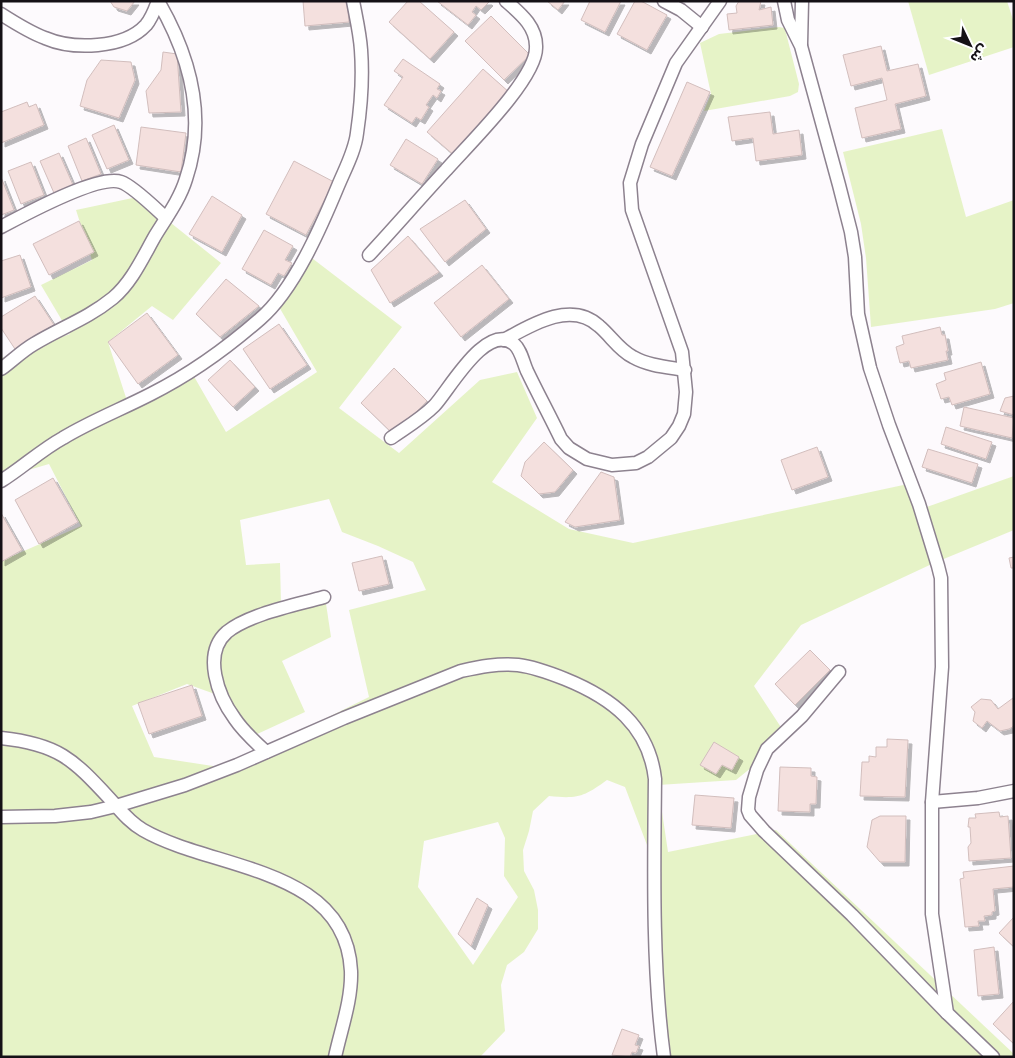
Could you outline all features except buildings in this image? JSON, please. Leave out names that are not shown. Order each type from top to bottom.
[{"type":"street","points":[[1,14],[46,39],[66,44],[100,44],[131,37],[141,30],[152,17],[158,1]]},
{"type":"street","points":[[1,369],[32,345],[91,315],[114,297],[140,264],[180,194],[190,165],[195,129],[194,104],[186,62],[179,40],[158,1]]},
{"type":"street","points":[[1,481],[63,438],[116,410],[152,394],[184,375],[262,318],[274,305],[304,258],[320,227],[351,157],[357,135],[361,89],[361,48],[353,1]]},
{"type":"street","points":[[370,255],[479,135],[526,76],[536,50],[535,34],[522,16],[506,1]]},
{"type":"street","points":[[664,1],[681,10],[702,27]]},
{"type":"street","points":[[504,340],[513,343],[518,350],[564,443],[587,458],[612,465],[623,465],[642,460],[660,449],[679,426],[686,402],[685,370],[682,352],[632,210],[629,190],[642,144],[676,63],[720,1]]},
{"type":"street","points":[[784,1],[788,20],[800,46],[851,232],[855,257],[858,314],[870,368],[919,504],[941,578],[942,667],[932,802],[932,914],[947,1013]]},
{"type":"street","points":[[800,46],[802,1]]},
{"type":"street","points":[[1,227],[72,192],[107,181],[120,181],[128,185],[166,218]]},
{"type":"street","points":[[391,438],[434,406],[470,359],[489,344],[504,340],[544,319],[577,315],[591,320],[622,350],[639,361],[646,364],[685,370]]},
{"type":"street","points":[[266,752],[238,724],[228,708],[214,668],[213,656],[218,642],[227,632],[253,618],[324,597]]},
{"type":"street","points":[[1,817],[55,816],[116,806],[212,776],[402,694],[461,671],[500,665],[530,667],[574,683],[615,706],[638,730],[647,746],[654,766],[656,959],[664,1057]]},
{"type":"street","points":[[839,672],[802,716],[767,749],[757,770],[749,797],[748,810],[764,831],[852,914],[947,1013],[993,1057]]},
{"type":"street","points":[[1,738],[31,743],[56,751],[82,770],[135,825],[150,834],[175,845],[280,880],[312,898],[330,914],[346,939],[351,973],[348,1004],[335,1057]]},
{"type":"street","points":[[932,802],[978,798],[1014,791]]},
{"type":"green space","points":[[908,1],[1007,1],[1014,23],[1014,47],[929,75]]},
{"type":"green space","points":[[784,28],[786,33],[799,84],[798,92],[790,96],[704,111],[711,94],[700,43],[719,34]]},
{"type":"green space","points":[[942,129],[966,217],[1014,200],[1014,303],[995,309],[871,327],[866,258],[861,224],[843,152]]},
{"type":"green space","points":[[142,196],[171,223],[221,263],[173,320],[152,306],[108,342],[129,407],[192,373],[226,432],[317,372],[275,300],[304,252],[402,327],[339,408],[399,453],[480,380],[517,372],[537,418],[492,482],[569,529],[633,543],[908,484],[924,508],[1014,476],[1014,530],[934,563],[801,625],[754,686],[788,738],[736,780],[658,785],[668,852],[776,830],[1014,1054],[1014,1057],[664,1057],[651,998],[647,845],[625,787],[607,780],[580,796],[549,796],[533,811],[523,850],[524,871],[534,890],[538,910],[538,929],[524,952],[507,965],[501,985],[505,1031],[480,1057],[1,1057],[1,561],[81,526],[49,464],[1,478],[1,354],[3,358],[70,334],[41,285],[92,260],[76,210]],"holes":[[[329,499],[342,532],[413,562],[426,590],[349,610],[369,697],[226,768],[154,757],[132,706],[187,684],[226,698],[244,740],[305,712],[282,661],[331,637],[325,597],[281,605],[280,563],[246,565],[240,520]],[[498,822],[505,838],[504,876],[518,897],[473,965],[418,887],[424,841]]]}]
